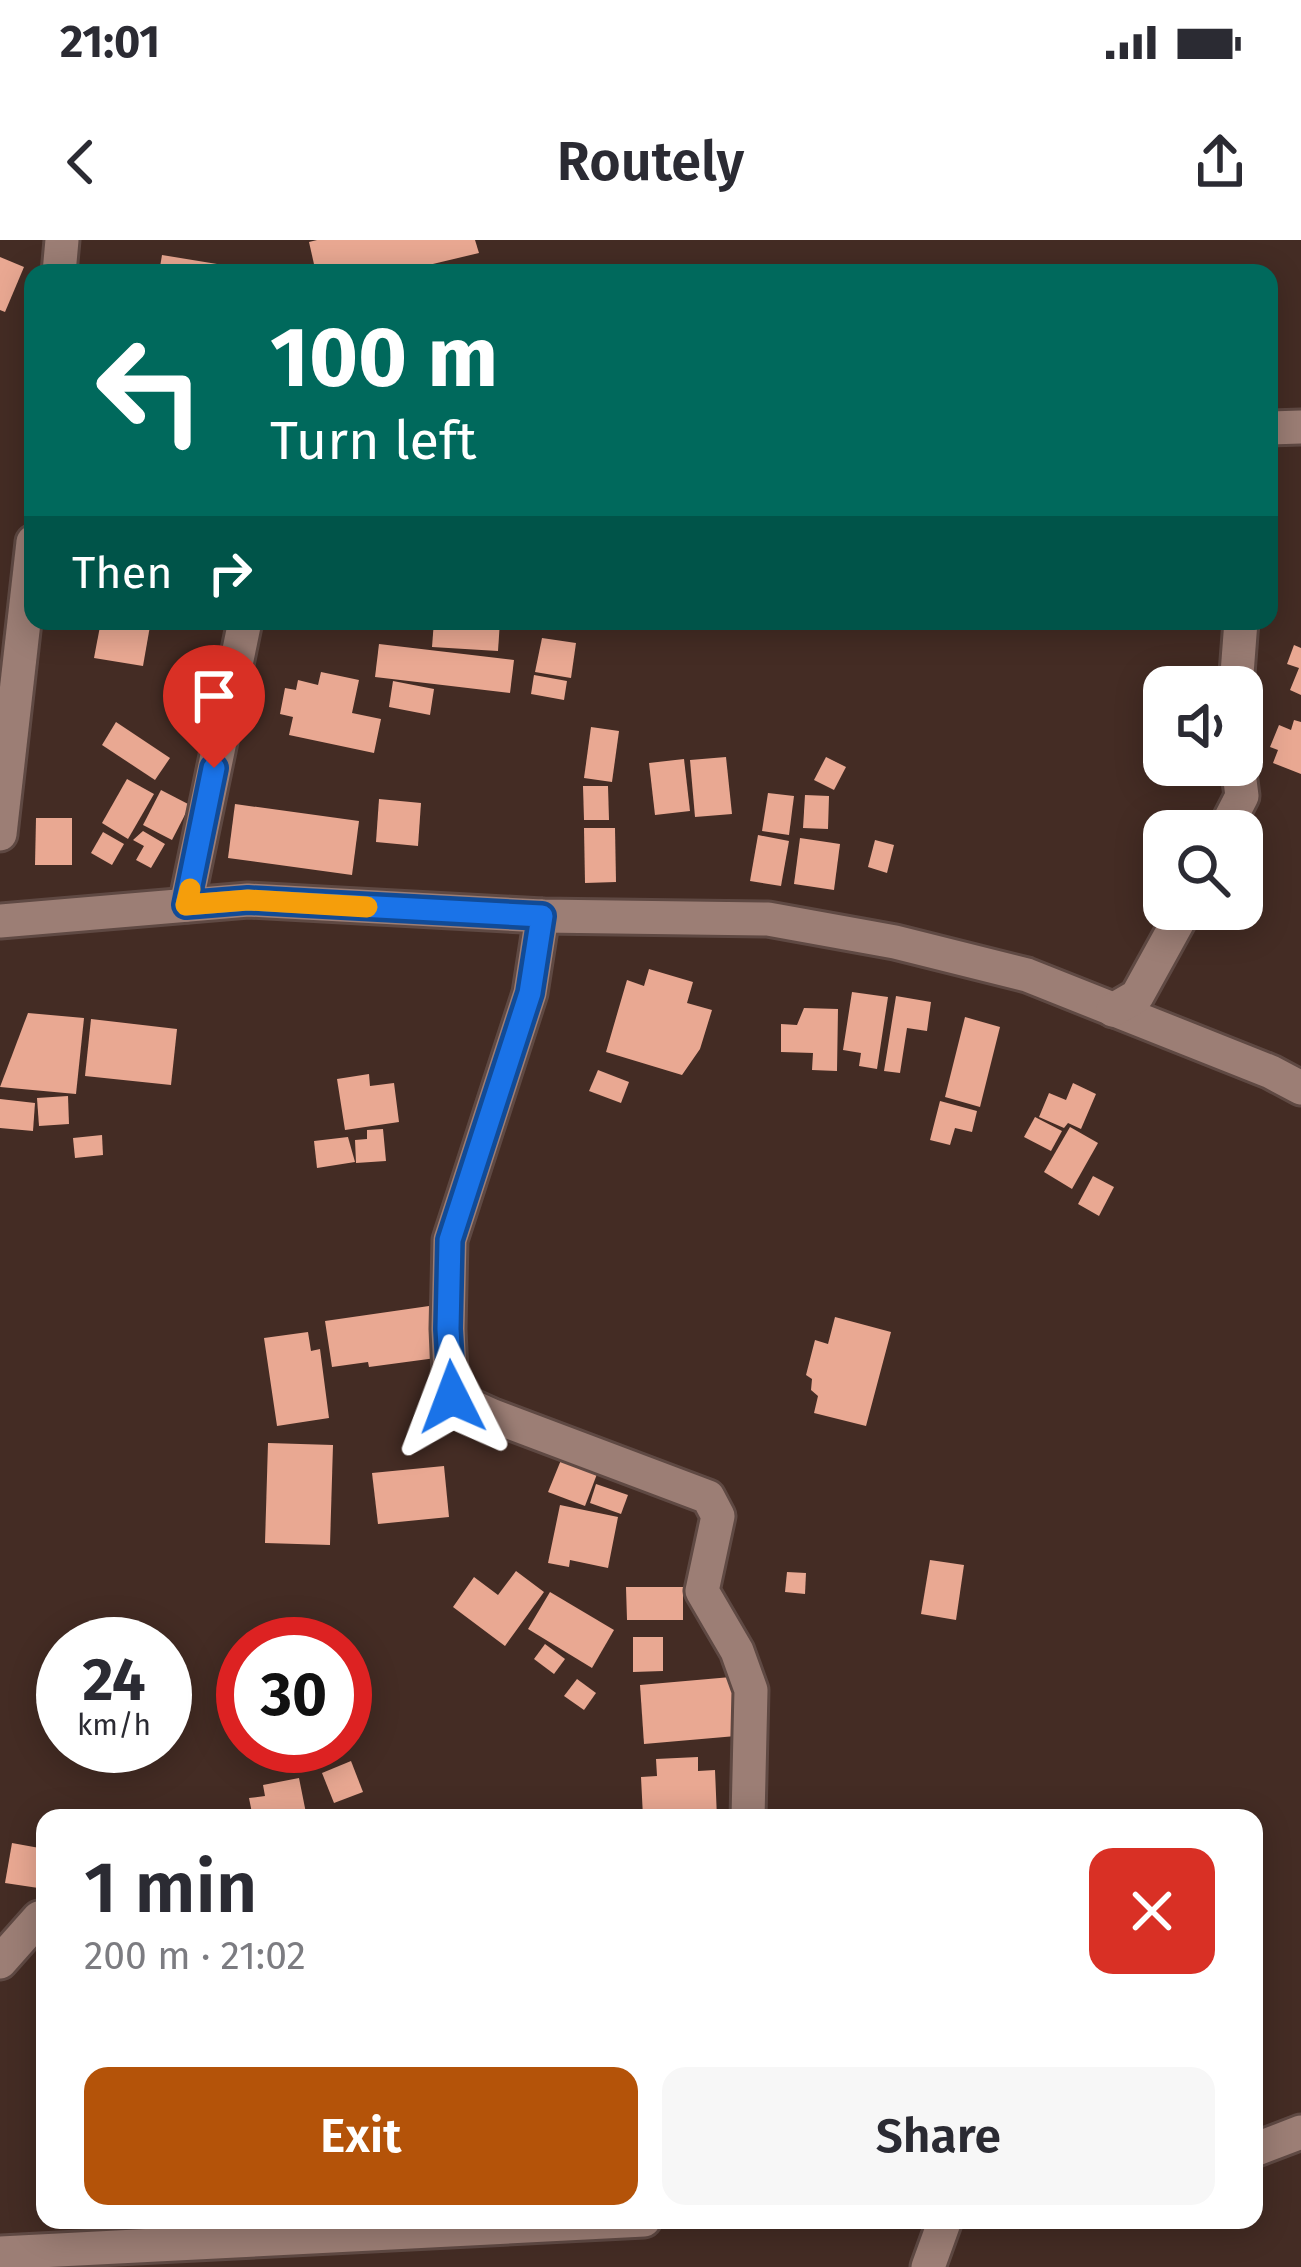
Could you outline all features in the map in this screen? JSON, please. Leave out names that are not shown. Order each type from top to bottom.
[{"type":"street","points":[[0,834],[24,622]]},
{"type":"street","points":[[186,905],[243,630]]},
{"type":"street","points":[[1238,666],[1240,630]]},
{"type":"street","points":[[0,921],[248,900],[542,916],[768,919],[895,942],[1027,975],[1301,1088]]},
{"type":"street","points":[[542,916],[530,993],[450,1240],[452,1397],[708,1497],[718,1516],[702,1591],[737,1651],[751,1690],[748,1809]]},
{"type":"street","points":[[1113,1010],[1137,996],[1173,930]]},
{"type":"street","points":[[0,1962],[36,1921]]},
{"type":"street","points":[[1263,2147],[1301,2132]]},
{"type":"street","points":[[0,2253],[74,2258],[509,2229]]},
{"type":"street","points":[[928,2267],[942,2229]]},
{"type":"building","points":[[475,240],[479,253],[433,264],[314,264],[309,242]]},
{"type":"building","points":[[162,255],[217,264],[160,264]]},
{"type":"building","points":[[0,257],[24,267],[5,312],[0,310]]},
{"type":"building","points":[[99,630],[149,630],[143,666],[94,658]]},
{"type":"building","points":[[433,630],[499,630],[498,651],[432,647]]},
{"type":"building","points":[[542,638],[576,643],[571,678],[535,672]]},
{"type":"building","points":[[379,644],[514,660],[510,693],[375,677]]},
{"type":"building","points":[[1294,645],[1301,648],[1301,695],[1290,690],[1299,668],[1287,664]]},
{"type":"building","points":[[321,672],[359,680],[352,713],[381,719],[374,753],[289,735],[293,717],[280,714],[285,688],[296,690],[298,680],[318,685]]},
{"type":"building","points":[[534,675],[567,681],[564,700],[531,694]]},
{"type":"building","points":[[393,681],[434,689],[430,715],[389,707]]},
{"type":"building","points":[[1294,720],[1301,722],[1301,774],[1273,763],[1278,750],[1270,747],[1279,725],[1291,730]]},
{"type":"building","points":[[116,722],[170,758],[155,780],[102,745]]},
{"type":"building","points":[[591,727],[619,731],[612,782],[584,778]]},
{"type":"building","points":[[726,757],[732,814],[695,817],[690,760]]},
{"type":"building","points":[[826,757],[846,767],[834,790],[814,780]]},
{"type":"building","points":[[684,759],[690,811],[655,815],[649,763]]},
{"type":"building","points":[[127,779],[154,794],[128,839],[102,823]]},
{"type":"building","points":[[583,786],[608,786],[609,820],[584,820]]},
{"type":"building","points":[[161,790],[190,805],[172,840],[143,825]]},
{"type":"building","points":[[768,793],[794,796],[789,835],[762,831]]},
{"type":"building","points":[[805,795],[829,796],[828,829],[803,828]]},
{"type":"building","points":[[379,799],[421,803],[418,846],[376,842]]},
{"type":"building","points":[[235,804],[359,821],[352,875],[228,858]]},
{"type":"building","points":[[36,818],[72,818],[72,865],[35,865]]},
{"type":"building","points":[[584,828],[615,828],[616,882],[585,883]]},
{"type":"building","points":[[143,831],[165,844],[151,868],[136,860],[144,846],[133,840]]},
{"type":"building","points":[[103,832],[124,844],[112,865],[91,853]]},
{"type":"building","points":[[758,835],[789,841],[781,886],[750,881]]},
{"type":"building","points":[[800,838],[840,844],[834,890],[794,884]]},
{"type":"building","points":[[875,840],[894,845],[887,873],[868,867]]},
{"type":"building","points":[[649,969],[693,982],[687,1003],[712,1010],[700,1049],[682,1075],[606,1052],[627,980],[644,986]]},
{"type":"building","points":[[852,992],[888,997],[877,1069],[859,1066],[861,1053],[843,1050]]},
{"type":"building","points":[[896,996],[931,1002],[927,1031],[907,1028],[900,1073],[884,1071]]},
{"type":"building","points":[[804,1008],[838,1009],[837,1071],[812,1070],[813,1053],[781,1052],[781,1024],[797,1025]]},
{"type":"building","points":[[28,1013],[84,1018],[76,1094],[0,1087]]},
{"type":"building","points":[[965,1017],[1000,1027],[980,1107],[945,1097]]},
{"type":"building","points":[[91,1019],[177,1029],[171,1085],[85,1076]]},
{"type":"building","points":[[598,1070],[629,1082],[621,1103],[589,1091]]},
{"type":"building","points":[[369,1074],[370,1086],[394,1083],[399,1122],[345,1130],[337,1079]]},
{"type":"building","points":[[1073,1083],[1096,1094],[1081,1129],[1068,1123],[1064,1128],[1039,1117],[1049,1093],[1066,1100]]},
{"type":"building","points":[[68,1096],[69,1124],[39,1126],[37,1098]]},
{"type":"building","points":[[0,1099],[35,1103],[33,1131],[0,1128]]},
{"type":"building","points":[[940,1101],[977,1111],[972,1132],[955,1128],[950,1145],[930,1140]]},
{"type":"building","points":[[1035,1117],[1062,1131],[1051,1151],[1024,1137]]},
{"type":"building","points":[[1070,1127],[1098,1143],[1072,1189],[1044,1172]]},
{"type":"building","points":[[383,1129],[386,1161],[356,1163],[355,1140],[367,1139],[367,1130]]},
{"type":"building","points":[[102,1135],[103,1155],[75,1158],[73,1138]]},
{"type":"building","points":[[348,1137],[355,1162],[317,1168],[314,1141]]},
{"type":"building","points":[[1093,1176],[1114,1187],[1099,1216],[1078,1204]]},
{"type":"building","points":[[429,1306],[436,1358],[332,1367],[325,1321]]},
{"type":"building","points":[[835,1317],[891,1332],[866,1426],[814,1413],[818,1396],[806,1375],[815,1340],[828,1344]]},
{"type":"building","points":[[308,1332],[311,1351],[320,1349],[329,1418],[277,1426],[264,1338]]},
{"type":"building","points":[[268,1443],[333,1445],[330,1545],[265,1543]]},
{"type":"building","points":[[561,1460],[597,1474],[585,1506],[548,1492]]},
{"type":"building","points":[[444,1466],[449,1517],[378,1524],[372,1473]]},
{"type":"building","points":[[596,1484],[628,1495],[621,1514],[590,1503]]},
{"type":"building","points":[[560,1505],[618,1517],[608,1568],[570,1560],[569,1567],[548,1563]]},
{"type":"building","points":[[930,1560],[964,1565],[956,1620],[921,1614]]},
{"type":"building","points":[[516,1571],[544,1592],[505,1646],[453,1607],[474,1577],[498,1595]]},
{"type":"building","points":[[787,1572],[806,1573],[805,1594],[785,1592]]},
{"type":"building","points":[[626,1587],[683,1587],[683,1620],[627,1620]]},
{"type":"building","points":[[550,1592],[614,1630],[592,1668],[528,1629]]},
{"type":"building","points":[[633,1637],[663,1637],[663,1671],[633,1672]]},
{"type":"building","points":[[545,1644],[565,1659],[554,1674],[534,1659]]},
{"type":"building","points":[[731,1677],[736,1736],[644,1744],[640,1685]]},
{"type":"building","points":[[577,1679],[596,1693],[584,1710],[564,1696]]},
{"type":"building","points":[[698,1757],[698,1771],[715,1770],[717,1809],[643,1809],[641,1777],[657,1776],[656,1759]]},
{"type":"building","points":[[322,1773],[356,1773],[363,1792],[334,1803]]},
{"type":"building","points":[[299,1778],[305,1809],[251,1809],[249,1798],[265,1796],[263,1785]]},
{"type":"building","points":[[12,1843],[36,1847],[36,1888],[5,1883]]},
{"type":"slow traffic","points":[[190,889],[186,905],[248,900],[367,907]]},
{"type":"route","points":[[214,768],[186,905],[248,900],[542,916],[530,993],[450,1240],[452,1397]]}]
